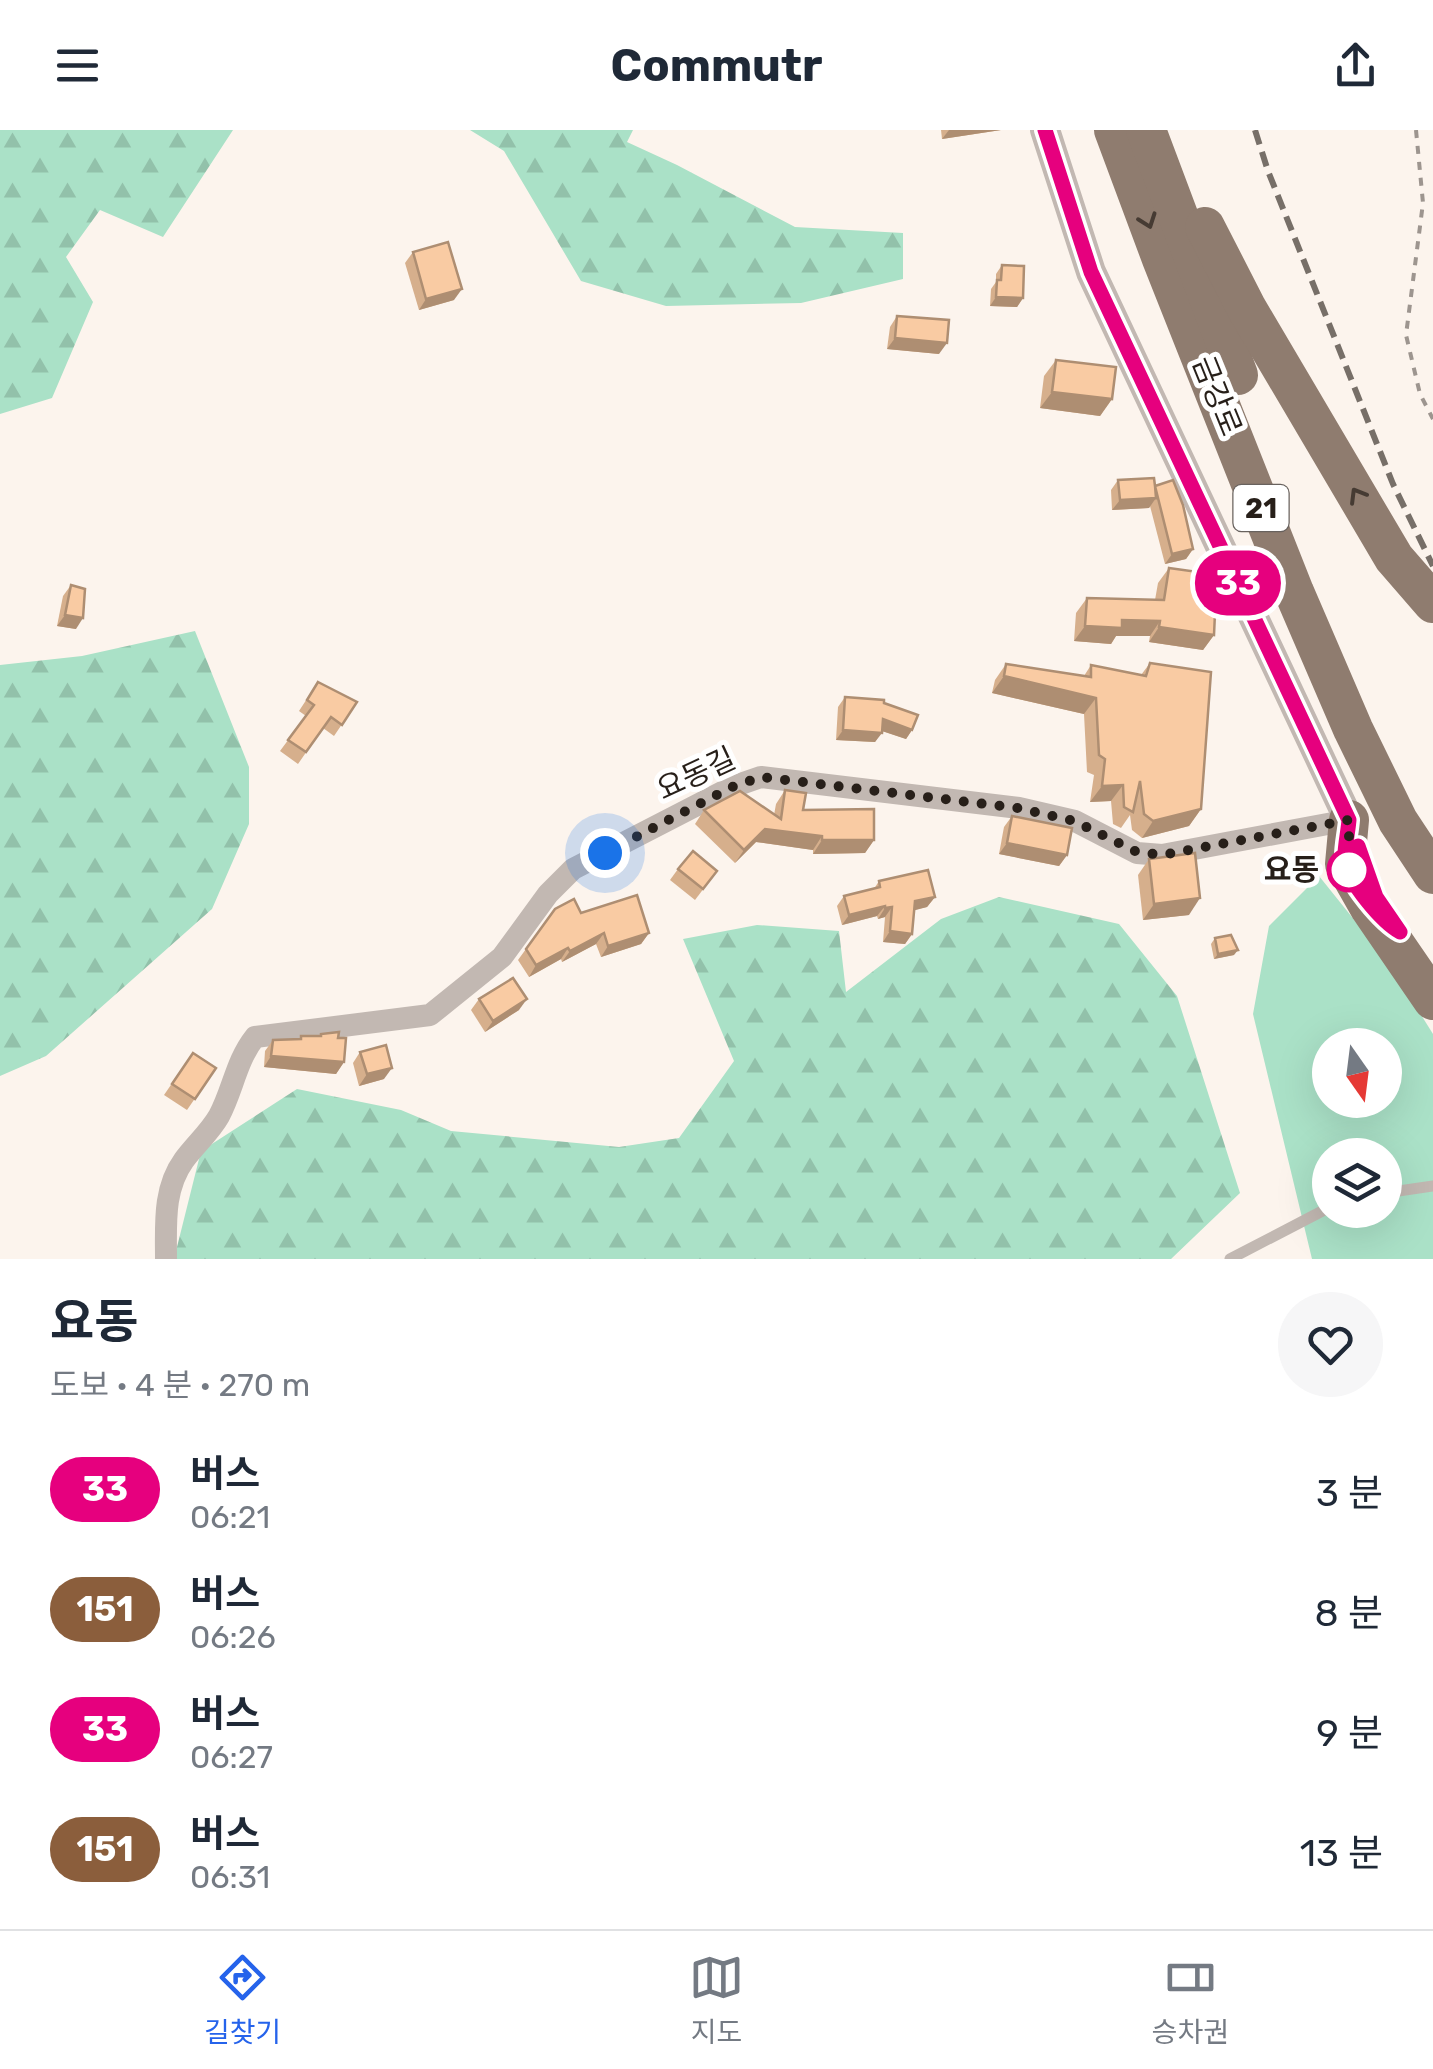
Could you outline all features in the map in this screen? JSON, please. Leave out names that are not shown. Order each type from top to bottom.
[{"type":"highway","name":"금강로","points":[[1114,130],[1240,455],[1346,712],[1398,821],[1433,874]]},
{"type":"highway","name":"금강로","points":[[1146,130],[1321,602],[1368,708],[1433,828]]},
{"type":"highway","points":[[1155,130],[1248,309],[1394,558],[1433,633]]},
{"type":"highway","points":[[1394,558],[1433,603]]},
{"type":"highway","points":[[1349,820],[1376,897],[1433,977]]},
{"type":"highway","points":[[1401,927],[1433,1000]]},
{"type":"street","points":[[1045,130],[1091,272],[1349,820]]},
{"type":"street","name":"요동길","points":[[166,1259],[170,1185],[182,1162],[218,1117],[243,1052],[255,1037],[430,1015],[502,957],[548,894],[573,869],[732,787],[761,777],[1018,808],[1074,821],[1137,852],[1162,855],[1349,820]]},
{"type":"lane","points":[[1402,1190],[1433,1186]]},
{"type":"lane","points":[[1230,1259],[1312,1217]]},
{"type":"path","points":[[1416,130],[1423,203],[1406,335],[1420,394],[1433,419]]},
{"type":"green space","points":[[0,130],[233,130],[163,237],[100,210],[66,257],[93,302],[52,398],[0,414]]},
{"type":"green space","points":[[470,130],[633,130],[627,142],[795,227],[903,233],[903,279],[801,303],[666,306],[581,281],[504,151]]},
{"type":"green space","points":[[195,631],[249,767],[249,824],[212,909],[46,1056],[0,1076],[0,665],[82,656]]},
{"type":"green space","points":[[1319,876],[1388,962],[1433,1034],[1433,1259],[1312,1259],[1253,1014],[1269,926]]},
{"type":"green space","points":[[999,897],[1119,924],[1177,996],[1240,1193],[1171,1259],[174,1259],[201,1151],[297,1089],[401,1110],[451,1131],[619,1147],[679,1138],[734,1061],[683,939],[757,925],[839,931],[846,992],[941,919]]},
{"type":"building","points":[[448,242],[462,289],[426,299],[413,252]]},
{"type":"building","points":[[1002,265],[1024,266],[1023,298],[996,297]]},
{"type":"building","points":[[897,316],[949,320],[947,343],[895,338]]},
{"type":"building","points":[[1056,360],[1116,367],[1112,399],[1052,392]]},
{"type":"building","points":[[1154,478],[1156,498],[1120,500],[1118,480]]},
{"type":"building","points":[[1173,480],[1193,549],[1172,554],[1155,486]]},
{"type":"building","points":[[1169,568],[1198,572],[1195,598],[1215,613],[1214,635],[1159,627],[1160,621],[1122,620],[1122,628],[1085,626],[1087,598],[1164,600]]},
{"type":"building","points":[[71,585],[85,589],[83,618],[65,615]]},
{"type":"building","points":[[1150,663],[1211,672],[1201,809],[1153,821],[1144,814],[1140,781],[1133,812],[1124,807],[1123,785],[1102,786],[1105,759],[1099,755],[1096,698],[1004,676],[1006,664],[1091,677],[1091,665],[1146,676]]},
{"type":"building","points":[[318,682],[357,702],[342,725],[331,717],[306,752],[288,740],[314,705],[307,700]]},
{"type":"building","points":[[845,697],[884,700],[918,715],[912,730],[883,719],[882,733],[843,730]]},
{"type":"building","points":[[785,790],[806,793],[803,810],[874,809],[874,840],[822,840],[822,836],[765,829],[744,850],[704,810],[740,791],[781,819]]},
{"type":"building","points":[[1012,816],[1072,828],[1067,855],[1007,843]]},
{"type":"building","points":[[693,851],[717,871],[703,889],[678,869]]},
{"type":"building","points":[[1195,853],[1200,898],[1154,904],[1149,859]]},
{"type":"building","points":[[928,870],[935,897],[915,901],[912,934],[890,931],[892,907],[849,915],[844,896],[880,887],[879,881]]},
{"type":"building","points":[[637,895],[649,933],[608,946],[604,933],[536,965],[526,949],[555,909],[574,899],[581,913]]},
{"type":"building","points":[[1231,935],[1238,950],[1218,954],[1215,938]]},
{"type":"building","points":[[513,978],[527,999],[493,1021],[479,999]]},
{"type":"building","points":[[339,1032],[338,1038],[346,1038],[344,1062],[271,1056],[273,1040]]},
{"type":"building","points":[[386,1045],[392,1068],[367,1074],[360,1052]]},
{"type":"building","points":[[193,1053],[216,1068],[195,1099],[172,1084]]},
{"type":"railway","points":[[1255,130],[1393,484],[1433,566]]},
{"type":"bus line","name":"33","points":[[1045,130],[1091,272],[1349,820],[1345,864],[1370,908],[1400,932],[1376,897],[1358,846]]},
{"type":"place","name":"요동","points":[[1349,870]]},
{"type":"route","points":[[605,853],[732,787],[761,777],[1018,808],[1074,821],[1137,852],[1162,855],[1349,820],[1349,870]]}]
